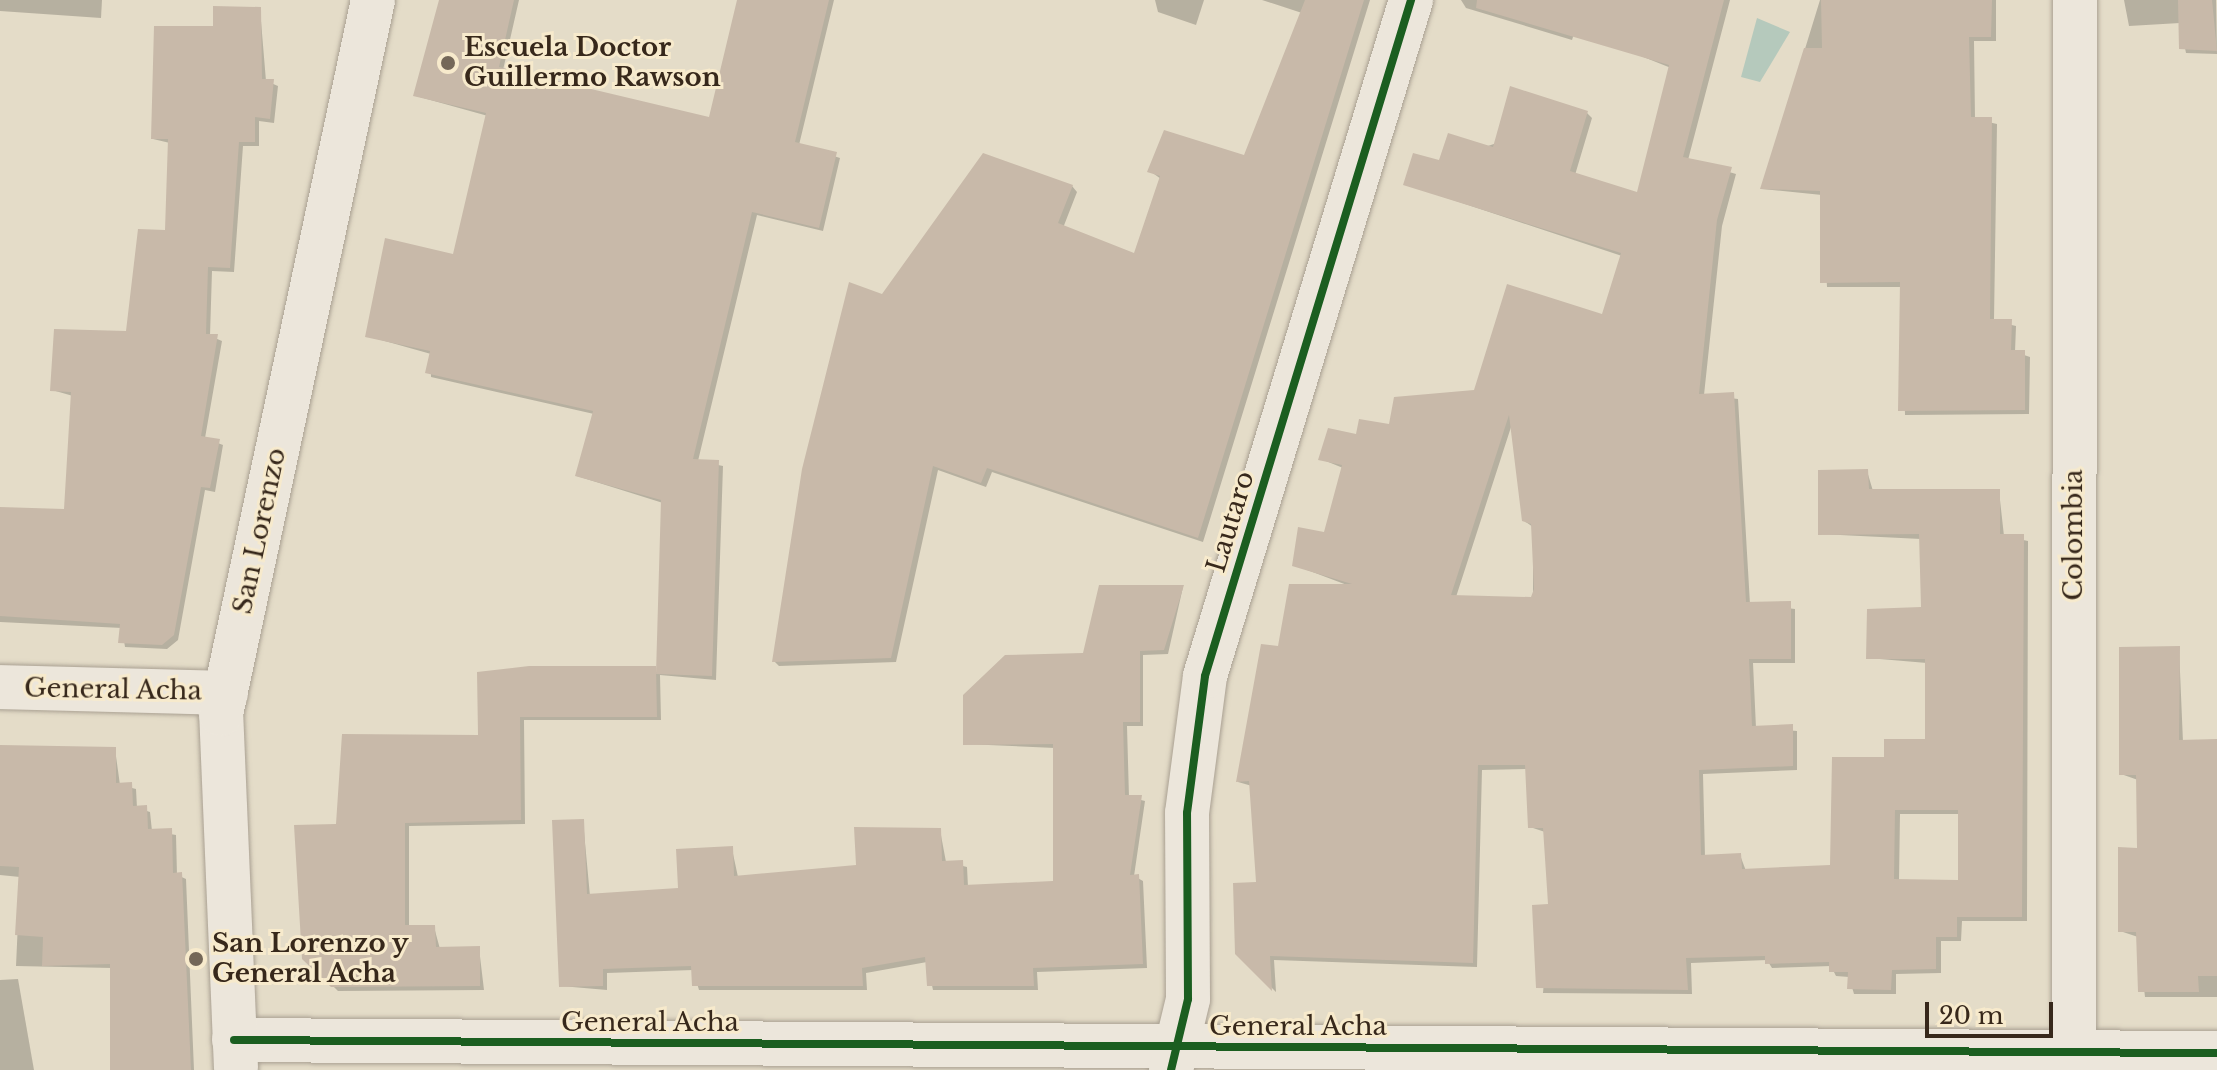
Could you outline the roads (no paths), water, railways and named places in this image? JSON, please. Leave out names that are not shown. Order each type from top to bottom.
[{"type":"street","name":"San Lorenzo","points":[[235,1055],[226,693],[373,0]]},
{"type":"street","name":"Lautaro","points":[[1174,1058],[1188,999],[1187,813],[1205,676],[1411,0]]},
{"type":"street","name":"Colombia","points":[[2074,1061],[2075,0]]},
{"type":"street","name":"General Acha","points":[[0,687],[226,693]]},
{"type":"street","name":"General Acha","points":[[235,1055],[2074,1061],[2217,1053]]},
{"type":"place","name":"Escuela Doctor Guillermo Rawson","points":[[448,63]]},
{"type":"place","name":"San Lorenzo y General Acha","points":[[196,959]]}]
